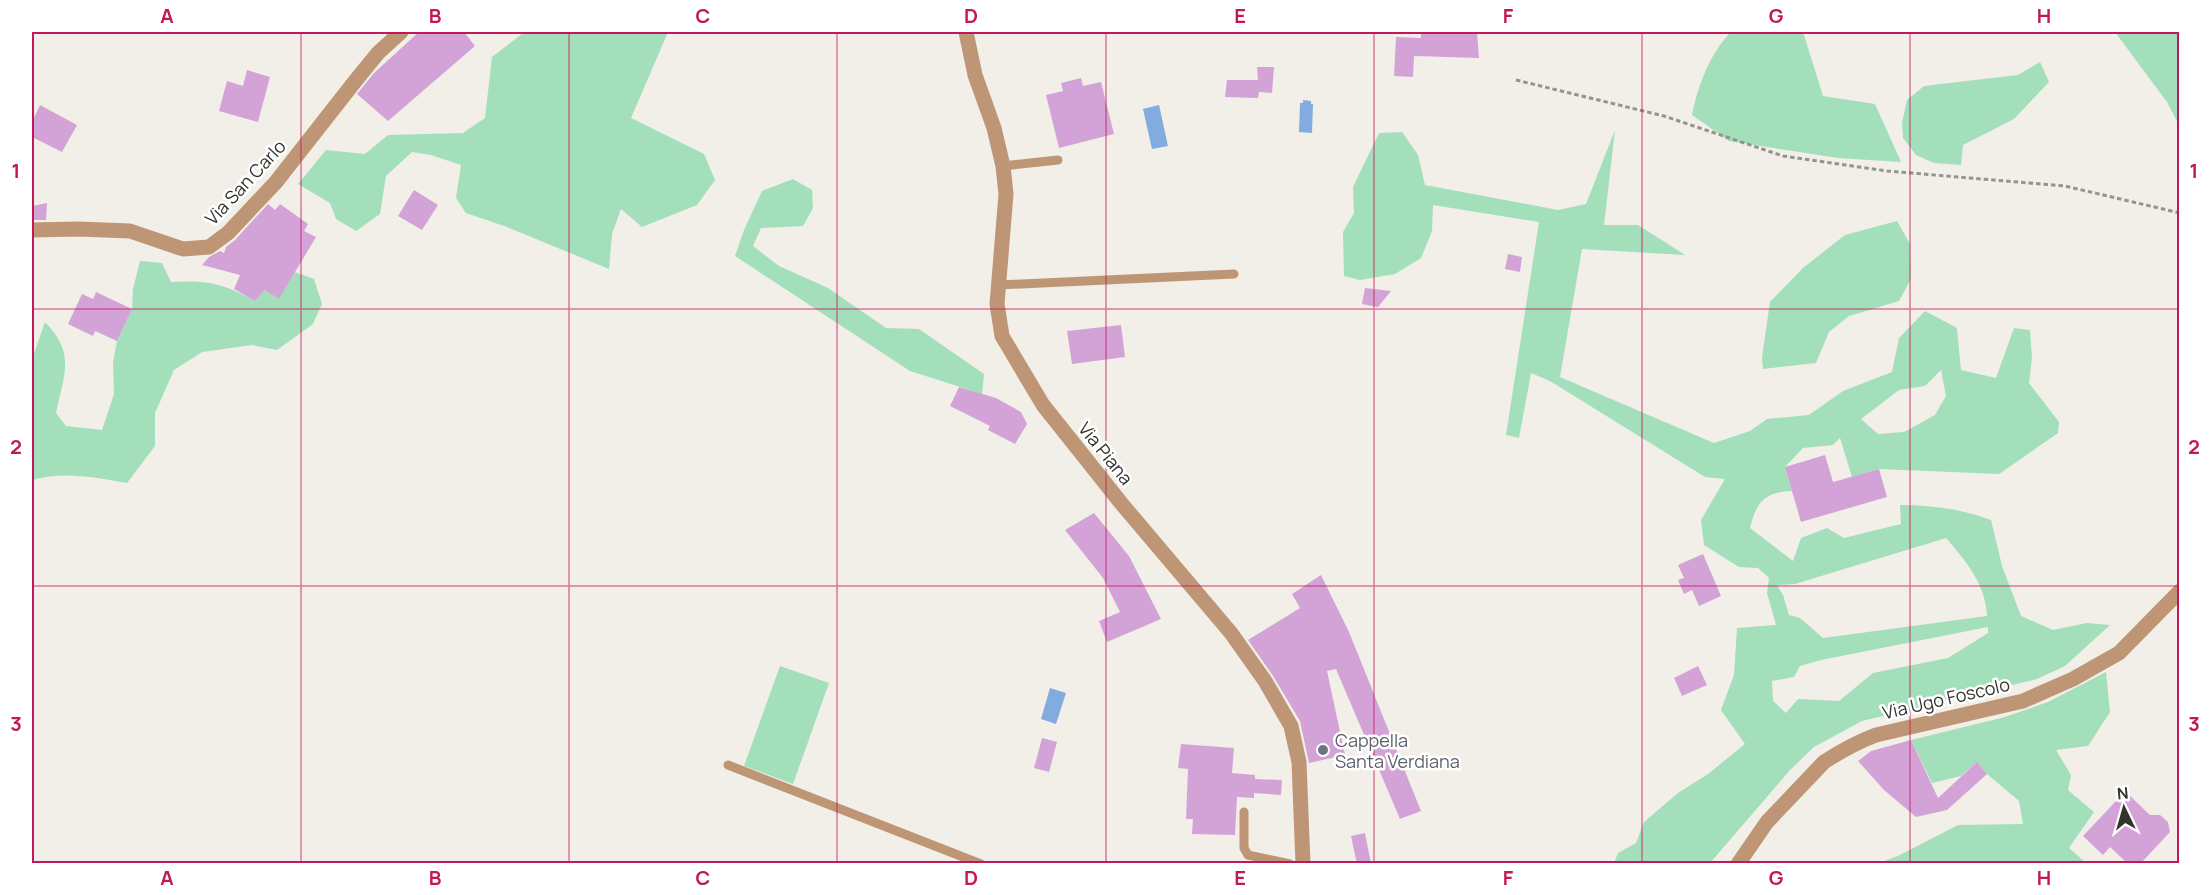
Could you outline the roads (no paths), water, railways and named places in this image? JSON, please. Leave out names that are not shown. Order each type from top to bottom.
[{"type":"street","name":"Via San Carlo","points":[[32,230],[130,231],[183,249],[209,247],[228,233],[276,182],[378,53],[401,32]]},
{"type":"street","name":"Via Piana","points":[[966,32],[975,75],[994,128],[1003,166],[1006,194],[997,304],[1002,336],[1043,405],[1121,503],[1231,633],[1265,681],[1291,726],[1299,762],[1303,864]]},
{"type":"street","name":"Via Ugo Foscolo","points":[[1738,864],[1767,822],[1824,762],[1836,754],[1857,742],[1876,735],[2023,701],[2073,679],[2119,653],[2180,591]]},
{"type":"lane","points":[[1003,166],[1058,160]]},
{"type":"lane","points":[[999,285],[1234,274]]},
{"type":"lane","points":[[728,765],[981,864]]},
{"type":"lane","points":[[1244,812],[1244,848],[1248,855],[1290,864]]},
{"type":"water","points":[[1303,100],[1311,101],[1313,104],[1312,133],[1299,132],[1300,103],[1303,103]]},
{"type":"water","points":[[1159,105],[1168,146],[1152,149],[1143,109]]},
{"type":"water","points":[[1050,688],[1066,693],[1056,724],[1041,719]]},
{"type":"place","name":"Cappella Santa Verdiana","points":[[1323,750]]}]
